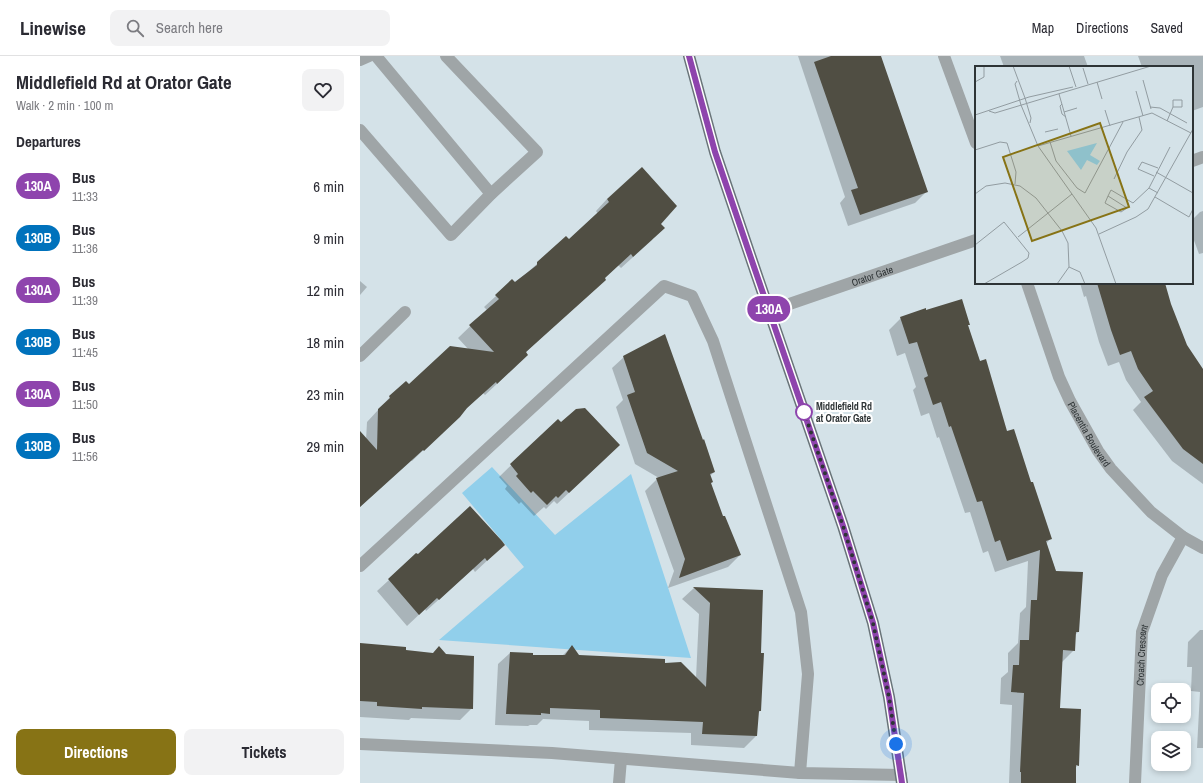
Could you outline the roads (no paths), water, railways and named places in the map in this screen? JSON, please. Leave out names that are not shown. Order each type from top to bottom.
[{"type":"main road","points":[[689,56],[715,152],[843,526],[873,623],[889,697],[902,779]]},
{"type":"street","points":[[360,60],[370,56]]},
{"type":"street","points":[[376,56],[491,194]]},
{"type":"street","points":[[360,130],[451,235],[491,194],[537,152],[446,56]]},
{"type":"street","points":[[944,56],[975,140]]},
{"type":"street","points":[[1193,161],[1203,157]]},
{"type":"street","name":"Orator Gate","points":[[769,311],[975,240]]},
{"type":"street","name":"Placentia Boulevard","points":[[1027,284],[1059,378],[1098,451],[1111,469],[1151,512],[1183,537],[1203,548]]},
{"type":"street","points":[[360,566],[664,286],[692,296],[713,341],[801,612],[808,674],[800,773]]},
{"type":"street","points":[[360,356],[405,312]]},
{"type":"street","name":"Croach Crescent","points":[[1135,783],[1142,632],[1162,575],[1183,537]]},
{"type":"street","points":[[360,744],[552,753],[800,773],[902,779]]},
{"type":"street","points":[[619,783],[621,759]]},
{"type":"place","name":"Middlefield Rd at Orator Gate","points":[[804,412]]}]
